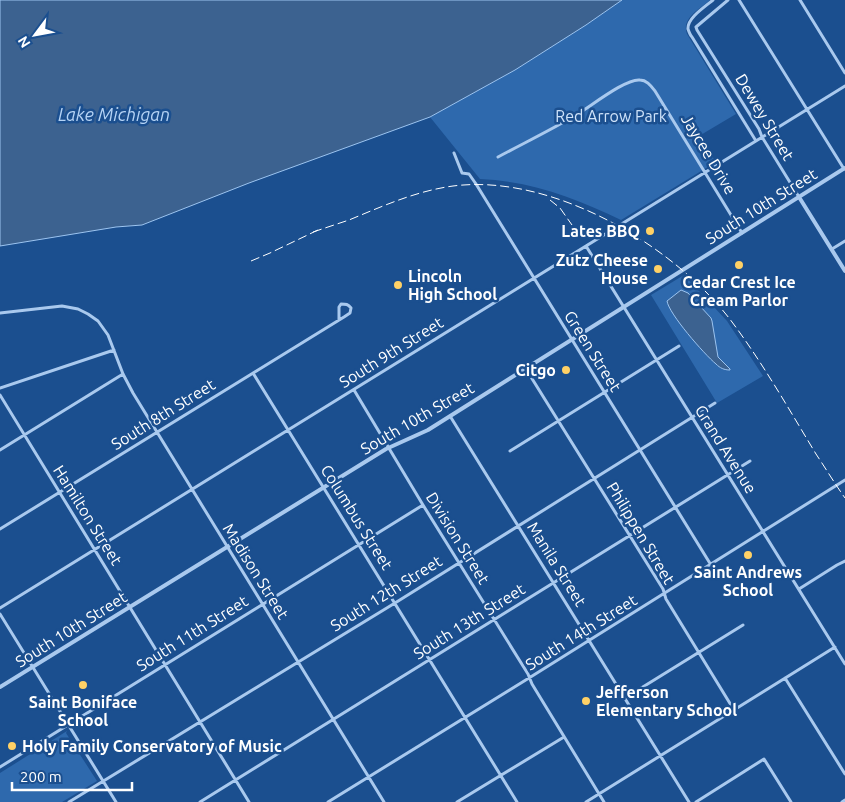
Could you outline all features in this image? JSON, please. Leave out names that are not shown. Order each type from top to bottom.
[{"type":"street","points":[[713,0],[694,16],[689,24],[696,27],[728,0]]},
{"type":"street","points":[[739,0],[845,169]]},
{"type":"street","points":[[800,0],[845,73]]},
{"type":"street","name":"Dewey Street","points":[[689,24],[688,29],[692,37],[756,141]]},
{"type":"street","name":"Dewey Street","points":[[696,27],[845,270]]},
{"type":"street","name":"Jaycee Drive","points":[[498,157],[575,115],[631,81],[640,80],[648,82],[742,233]]},
{"type":"street","points":[[721,84],[728,80]]},
{"type":"street","name":"South 9th Street","points":[[0,608],[845,86]]},
{"type":"street","name":"Green Street","points":[[454,153],[462,173],[469,174],[711,565]]},
{"type":"street","name":"South 10th Street","points":[[0,687],[388,448],[428,430],[845,169]]},
{"type":"street","points":[[832,249],[845,241]]},
{"type":"street","name":"Grand Avenue","points":[[586,246],[845,664]]},
{"type":"street","name":"South 8th Street","points":[[0,529],[253,372],[344,318],[350,313],[351,308],[349,305],[341,304],[339,307],[339,320]]},
{"type":"street","name":"Madison Street","points":[[0,313],[62,306],[78,309],[92,316],[101,325],[109,336],[132,393],[384,802]]},
{"type":"street","points":[[510,451],[679,346]]},
{"type":"street","points":[[0,388],[114,350]]},
{"type":"street","name":"Philippen Street","points":[[526,368],[663,589],[666,599],[734,710]]},
{"type":"street","name":"Columbus Street","points":[[253,372],[517,802]]},
{"type":"street","points":[[0,450],[123,374]]},
{"type":"street","name":"Division Street","points":[[354,390],[604,802]]},
{"type":"street","name":"Hamilton Street","points":[[0,395],[249,802]]},
{"type":"street","name":"South 12th Street","points":[[69,802],[395,603],[715,403]]},
{"type":"street","name":"Manila Street","points":[[450,416],[690,802]]},
{"type":"street","name":"South 13th Street","points":[[200,802],[750,461]]},
{"type":"street","name":"South 14th Street","points":[[328,802],[530,678],[845,480]]},
{"type":"street","name":"South 11th Street","points":[[0,767],[423,505]]},
{"type":"street","points":[[799,589],[845,561]]},
{"type":"street","points":[[0,614],[116,802]]},
{"type":"street","points":[[625,698],[743,625]]},
{"type":"street","points":[[586,802],[835,647]]},
{"type":"street","points":[[785,678],[845,774]]},
{"type":"street","points":[[457,802],[564,737]]},
{"type":"street","points":[[696,802],[764,759],[791,802]]},
{"type":"green space","name":"Red Arrow Park","points":[[622,0],[710,0],[692,14],[686,28],[687,34],[736,114],[699,136],[716,162],[621,220],[553,192],[517,183],[480,179],[430,117],[515,70]]},
{"type":"green space","points":[[684,275],[727,321],[763,376],[717,403],[651,295]]},
{"type":"green space","points":[[67,731],[66,733],[97,781],[62,802],[0,802],[0,773]]},
{"type":"water","name":"Lake Michigan","points":[[0,0],[622,0],[515,70],[430,117],[249,183],[142,225],[116,227],[0,246]]},
{"type":"water","points":[[681,290],[688,293],[711,318],[718,357],[730,370],[721,368],[711,359],[688,334],[669,307],[667,301]]},
{"type":"railway","points":[[313,232],[413,195],[453,186],[491,185],[531,191],[571,204],[610,222],[647,244],[681,269],[711,297],[757,357],[845,498]]},
{"type":"railway","points":[[550,200],[560,208],[572,225]]},
{"type":"railway","points":[[251,261],[318,230]]},
{"type":"place","name":"Lates BBQ","points":[[650,231]]},
{"type":"place","name":"Cedar Crest Ice Cream Parlor","points":[[739,265]]},
{"type":"place","name":"Zutz Cheese House","points":[[658,269]]},
{"type":"place","name":"Lincoln High School","points":[[398,285]]},
{"type":"place","name":"Citgo","points":[[566,370]]},
{"type":"place","name":"Saint Andrews School","points":[[748,555]]},
{"type":"place","name":"Saint Boniface School","points":[[83,685]]},
{"type":"place","name":"Jefferson Elementary School","points":[[586,701]]},
{"type":"place","name":"Holy Family Conservatory of Music","points":[[12,746]]}]
